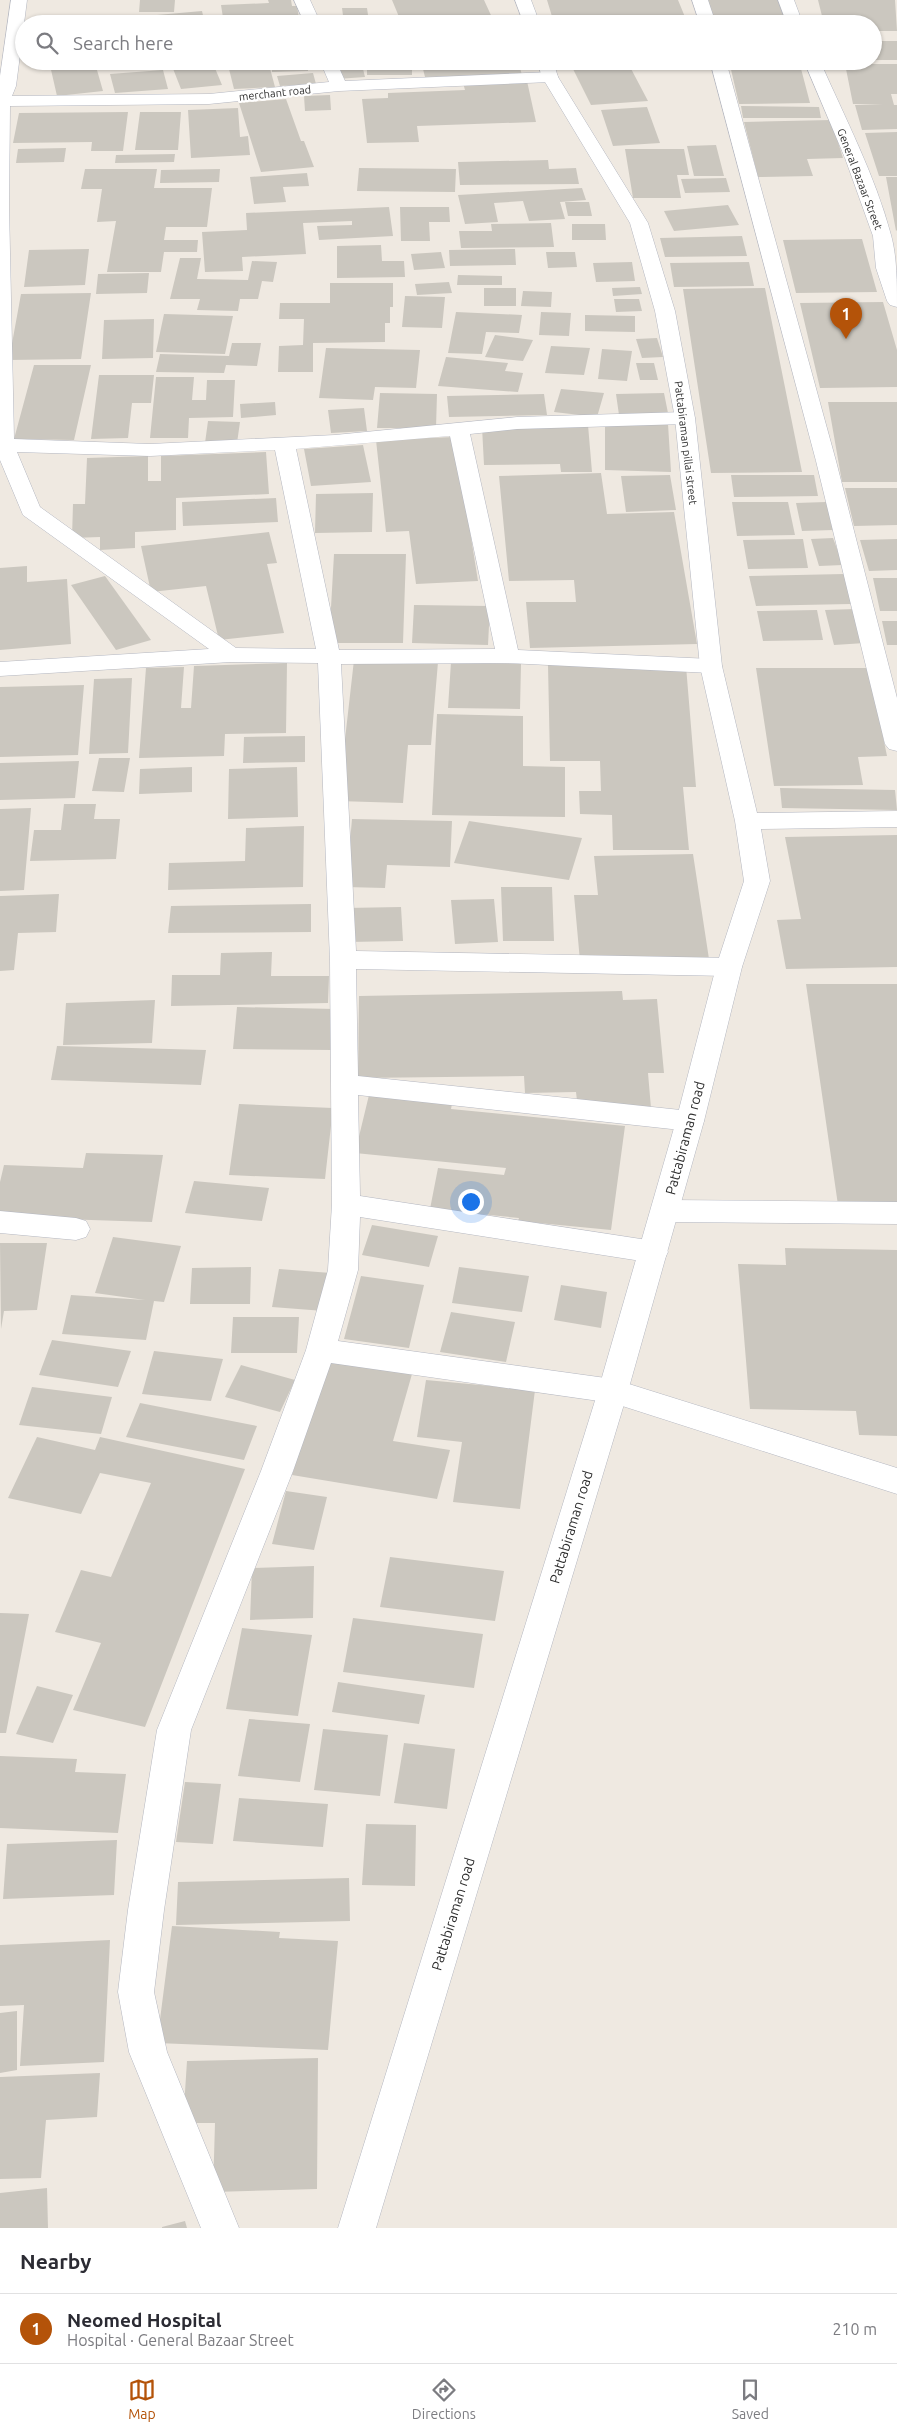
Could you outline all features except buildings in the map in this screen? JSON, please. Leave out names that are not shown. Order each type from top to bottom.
[{"type":"street","points":[[17,15],[19,0]]},
{"type":"street","points":[[302,0],[308,15]]},
{"type":"street","points":[[523,0],[529,15]]},
{"type":"street","points":[[700,0],[705,15]]},
{"type":"street","points":[[786,0],[792,15]]},
{"type":"street","points":[[15,29],[7,86],[1,101],[0,206],[4,445],[30,510],[231,655]]},
{"type":"street","points":[[332,70],[339,86]]},
{"type":"street","name":"merchant road","points":[[1,101],[209,99],[535,70]]},
{"type":"street","name":"Pattabiraman pillai street","points":[[548,70],[638,223],[665,310],[685,418],[711,666],[746,821]]},
{"type":"street","points":[[720,70],[826,462],[897,744]]},
{"type":"street","name":"General Bazaar Street","points":[[816,70],[889,236],[885,268],[897,301]]},
{"type":"street","points":[[4,445],[150,450],[335,441],[517,423],[685,418]]},
{"type":"street","points":[[459,429],[508,656]]},
{"type":"street","points":[[220,2228],[148,2052],[136,1992],[146,1910],[174,1730],[277,1471],[321,1350],[343,1270],[346,1204],[343,960],[329,657],[284,444]]},
{"type":"street","points":[[0,669],[231,655],[329,657],[508,656],[711,666]]},
{"type":"street","points":[[746,821],[897,819]]},
{"type":"street","name":"Pattabiraman road","points":[[357,2228],[613,1391],[654,1252],[730,967],[757,881],[746,821]]},
{"type":"street","points":[[343,960],[730,967]]},
{"type":"street","points":[[344,1084],[690,1121]]},
{"type":"street","points":[[346,1204],[654,1252]]},
{"type":"street","points":[[665,1211],[897,1213]]},
{"type":"street","points":[[0,1222],[76,1229]]},
{"type":"street","points":[[321,1350],[613,1391],[897,1481]]},
{"type":"place","name":"Neomed Hospital","points":[[846,339]]}]
